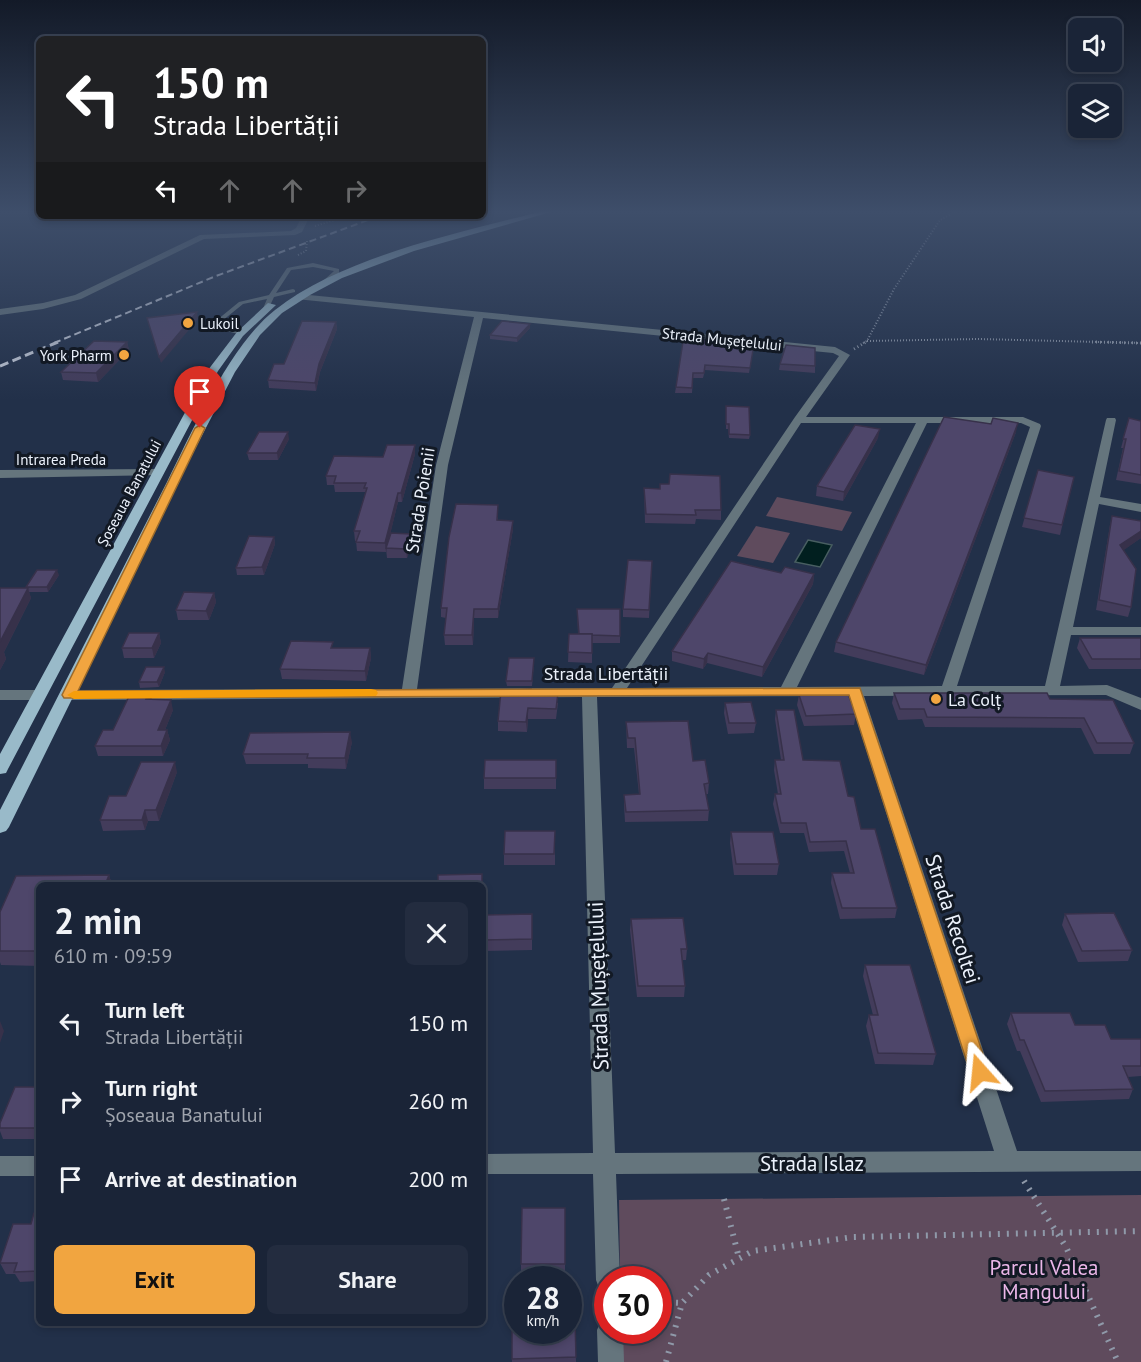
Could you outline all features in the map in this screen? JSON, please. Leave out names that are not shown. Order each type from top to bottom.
[{"type":"main road","name":"Șoseaua Banatului","points":[[0,769],[213,370],[240,334],[265,311],[331,274]]},
{"type":"main road","name":"Șoseaua Banatului","points":[[0,826],[69,695],[181,465],[239,355],[267,322],[296,294],[350,274]]},
{"type":"street","points":[[0,312],[44,306],[78,297],[126,274]]},
{"type":"street","name":"Strada Mușețelului","points":[[296,294],[479,316],[842,352]]},
{"type":"street","name":"Strada Poienii","points":[[409,693],[442,465],[479,316]]},
{"type":"street","points":[[617,692],[798,420],[845,355],[842,352]]},
{"type":"street","points":[[798,420],[1023,420],[1036,426],[948,690]]},
{"type":"street","points":[[787,691],[922,420]]},
{"type":"street","points":[[1052,690],[1111,420]]},
{"type":"street","name":"Intrarea Preda","points":[[0,474],[158,473]]},
{"type":"street","points":[[1094,499],[1141,508]]},
{"type":"street","points":[[1065,631],[1141,631]]},
{"type":"street","name":"Strada Libertății","points":[[69,695],[1107,690],[1131,698],[1141,705]]},
{"type":"street","name":"Strada Recoltei","points":[[855,691],[1009,1162]]},
{"type":"street","name":"Strada Mușețelului","points":[[589,692],[608,1266]]},
{"type":"street","points":[[0,695],[38,695]]},
{"type":"street","name":"Strada Islaz","points":[[486,1164],[1141,1161]]},
{"type":"street","points":[[0,1166],[36,1166]]},
{"type":"street","points":[[610,1344],[611,1362]]},
{"type":"lane","points":[[265,311],[285,274]]},
{"type":"lane","points":[[240,334],[221,328],[219,321],[241,303],[272,295],[296,294]]},
{"type":"path","points":[[842,352],[852,350],[867,341],[905,274]]},
{"type":"path","points":[[867,341],[978,339],[1141,343]]},
{"type":"path","points":[[1009,1162],[1035,1196],[1066,1248],[1118,1362]]},
{"type":"path","points":[[724,1199],[738,1259]]},
{"type":"path","points":[[666,1362],[682,1303],[709,1275],[753,1251],[854,1237],[1141,1230]]},
{"type":"path","points":[[672,1303],[682,1303]]},
{"type":"green space","points":[[777,497],[852,512],[842,531],[766,516]]},
{"type":"green space","points":[[756,526],[790,533],[773,563],[737,556]]},
{"type":"green space","name":"Parcul Valea Mangului","points":[[1141,1195],[1141,1362],[623,1362],[622,1344],[672,1344],[672,1266],[620,1266],[619,1200]]},
{"type":"shaded area","points":[[808,540],[832,545],[820,567],[795,562]]},
{"type":"building","points":[[197,312],[159,357],[147,318]]},
{"type":"building","points":[[302,321],[336,322],[319,364],[315,383],[268,380],[274,364],[284,364]]},
{"type":"building","points":[[502,321],[530,324],[517,338],[490,335]]},
{"type":"building","points":[[684,335],[696,337],[696,339],[754,344],[750,368],[705,365],[704,373],[693,373],[692,388],[676,387]]},
{"type":"building","points":[[94,341],[127,342],[96,373],[61,372]]},
{"type":"building","points":[[786,345],[815,348],[815,366],[780,364]]},
{"type":"building","points":[[726,406],[749,407],[750,435],[729,434],[729,424],[726,424]]},
{"type":"building","points":[[944,417],[991,424],[993,418],[1018,423],[926,665],[836,642]]},
{"type":"building","points":[[1129,418],[1141,421],[1141,475],[1119,471],[1126,439],[1123,439]]},
{"type":"building","points":[[855,425],[880,429],[844,492],[817,486]]},
{"type":"building","points":[[259,432],[288,432],[277,453],[247,453]]},
{"type":"building","points":[[387,445],[415,445],[401,493],[398,493],[385,543],[356,542],[360,531],[354,531],[367,488],[364,488],[366,483],[334,483],[336,476],[326,476],[334,456],[383,457]]},
{"type":"building","points":[[1038,470],[1074,477],[1062,525],[1024,518]]},
{"type":"building","points":[[670,474],[720,476],[721,510],[695,510],[696,515],[646,514],[644,488],[660,489],[660,484],[669,484]]},
{"type":"building","points":[[456,504],[498,505],[497,520],[513,521],[498,609],[474,609],[472,635],[444,635],[447,608],[441,608],[449,537]]},
{"type":"building","points":[[1112,516],[1141,521],[1141,531],[1120,545],[1136,569],[1131,607],[1099,600]]},
{"type":"building","points":[[391,533],[411,534],[406,549],[386,548]]},
{"type":"building","points":[[249,536],[274,537],[262,567],[236,568]]},
{"type":"building","points":[[628,560],[652,561],[649,610],[623,609]]},
{"type":"building","points":[[731,561],[781,573],[785,567],[814,574],[763,667],[708,653],[704,659],[672,651]]},
{"type":"building","points":[[37,570],[57,570],[47,587],[26,587]]},
{"type":"building","points":[[0,588],[28,588],[0,642]]},
{"type":"building","points":[[184,592],[214,593],[206,611],[176,610]]},
{"type":"building","points":[[577,609],[620,609],[620,636],[579,634]]},
{"type":"building","points":[[129,633],[159,633],[152,648],[122,648]]},
{"type":"building","points":[[569,634],[592,634],[592,653],[568,652]]},
{"type":"building","points":[[1080,638],[1141,638],[1141,659],[1092,659]]},
{"type":"building","points":[[291,641],[333,642],[331,648],[370,648],[365,671],[280,669]]},
{"type":"building","points":[[509,658],[534,658],[532,681],[506,681]]},
{"type":"building","points":[[146,667],[164,667],[157,682],[139,682]]},
{"type":"building","points":[[531,689],[531,692],[558,693],[556,709],[528,708],[526,722],[498,721],[501,691]]},
{"type":"building","points":[[131,692],[150,692],[146,699],[171,700],[158,730],[167,730],[161,746],[95,746],[103,730],[113,730]]},
{"type":"building","points":[[894,693],[1047,693],[1050,699],[1113,700],[1134,743],[1097,743],[1084,718],[927,717],[924,709],[900,709]]},
{"type":"building","points":[[848,694],[856,714],[806,716],[799,695]]},
{"type":"building","points":[[751,702],[756,723],[729,723],[725,703]]},
{"type":"building","points":[[776,710],[794,710],[803,760],[840,761],[848,796],[854,797],[861,829],[875,829],[897,908],[842,908],[832,873],[854,873],[846,841],[810,842],[806,823],[781,823],[775,794],[781,794],[775,760],[784,760]]},
{"type":"building","points":[[688,721],[693,761],[705,760],[709,783],[704,784],[709,810],[626,812],[624,795],[640,794],[635,738],[628,738],[626,722]]},
{"type":"building","points":[[350,732],[345,758],[307,758],[308,754],[243,754],[250,733]]},
{"type":"building","points":[[485,760],[556,760],[556,778],[484,778]]},
{"type":"building","points":[[141,762],[175,762],[156,810],[145,810],[142,820],[100,820],[109,796],[126,796]]},
{"type":"building","points":[[505,831],[555,831],[554,854],[504,854]]},
{"type":"building","points":[[731,832],[773,832],[779,864],[736,864]]},
{"type":"building","points":[[482,874],[482,882],[438,882],[438,875]]},
{"type":"building","points":[[109,875],[106,882],[36,882],[36,951],[0,951],[0,912],[16,876]]},
{"type":"building","points":[[1114,913],[1132,950],[1082,951],[1065,914]]},
{"type":"building","points":[[532,914],[532,939],[486,940],[486,915]]},
{"type":"building","points":[[683,918],[687,949],[681,949],[685,986],[638,986],[631,919]]},
{"type":"building","points":[[865,965],[910,965],[936,1054],[878,1053],[869,1015],[878,1015]]},
{"type":"building","points":[[1011,1013],[1070,1013],[1075,1025],[1105,1025],[1111,1039],[1141,1039],[1141,1066],[1123,1066],[1133,1089],[1045,1091],[1024,1040],[1020,1040]]},
{"type":"building","points":[[15,1087],[36,1087],[36,1128],[0,1128]]},
{"type":"building","points":[[522,1208],[565,1208],[565,1264],[521,1264]]},
{"type":"building","points":[[34,1213],[36,1213],[36,1271],[14,1272],[17,1263],[0,1263],[13,1224],[31,1224]]},
{"type":"building","points":[[512,1344],[576,1344],[576,1357],[512,1359]]},
{"type":"railway","points":[[54,343],[223,274]]},
{"type":"railway","points":[[0,366],[58,342]]},
{"type":"slow traffic","points":[[74,695],[371,693]]},
{"type":"place","name":"Lukoil","points":[[188,323]]},
{"type":"place","name":"York Pharm","points":[[124,355]]},
{"type":"place","name":"La Colț","points":[[936,699]]},
{"type":"route","points":[[200,428],[69,695],[855,691],[980,1072]]}]
